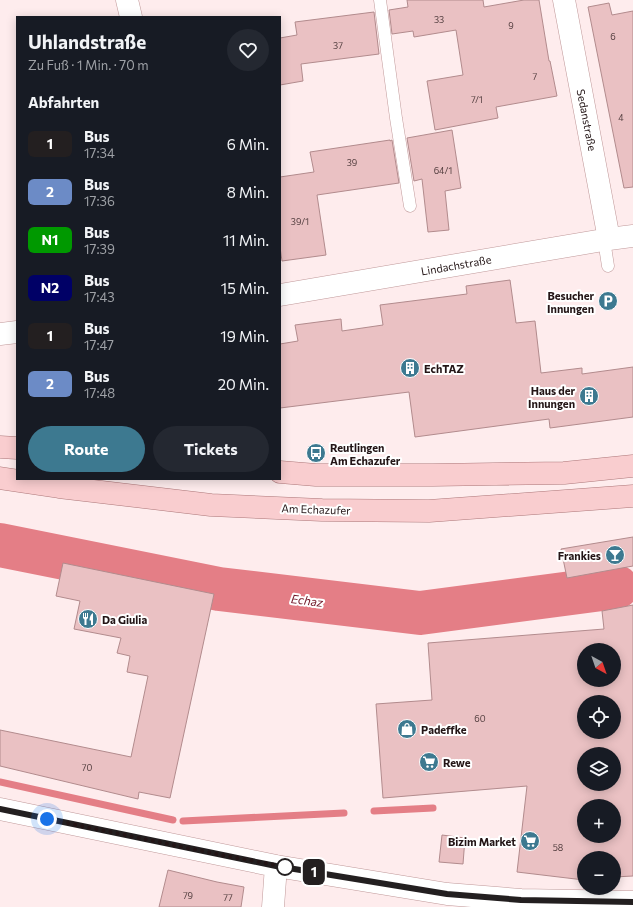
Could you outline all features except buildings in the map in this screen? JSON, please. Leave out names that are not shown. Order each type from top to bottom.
[{"type":"main road","points":[[0,447],[16,448]]},
{"type":"main road","points":[[281,472],[316,475],[564,473],[633,466]]},
{"type":"main road","name":"Am Echazufer","points":[[0,478],[59,487],[211,505],[322,510],[429,511],[633,496]]},
{"type":"street","points":[[128,0],[131,16]]},
{"type":"street","name":"Sedanstraße","points":[[564,0],[607,240]]},
{"type":"street","name":"Lindachstraße","points":[[281,295],[633,236]]},
{"type":"street","points":[[0,334],[16,332]]},
{"type":"street","points":[[0,810],[276,866],[447,894],[521,900],[633,902]]},
{"type":"street","points":[[273,907],[276,866]]},
{"type":"lane","points":[[380,0],[410,206]]},
{"type":"lane","points":[[607,240],[608,266]]},
{"type":"lane","points":[[564,473],[633,459]]},
{"type":"waterway","name":"Echaz","points":[[0,545],[219,589],[420,613],[617,587]]},
{"type":"waterway","points":[[0,782],[173,820]]},
{"type":"waterway","points":[[374,811],[433,808]]},
{"type":"waterway","points":[[183,821],[344,813]]},
{"type":"bus line","name":"1","points":[[0,809],[276,866],[447,894],[521,900],[633,902]]},
{"type":"place","name":"Besucher Innungen","points":[[608,301]]},
{"type":"place","name":"EchTAZ","points":[[410,368]]},
{"type":"place","name":"Haus der Innungen","points":[[589,396]]},
{"type":"place","name":"Reutlingen Am Echazufer","points":[[316,453]]},
{"type":"place","name":"Frankies","points":[[615,555]]},
{"type":"place","name":"Da Giulia","points":[[88,619]]},
{"type":"place","name":"Padeffke","points":[[407,729]]},
{"type":"place","name":"Rewe","points":[[429,762]]},
{"type":"place","name":"Bizim Market","points":[[530,841]]},
{"type":"route","points":[[47,819],[287,867],[285,867]]}]
